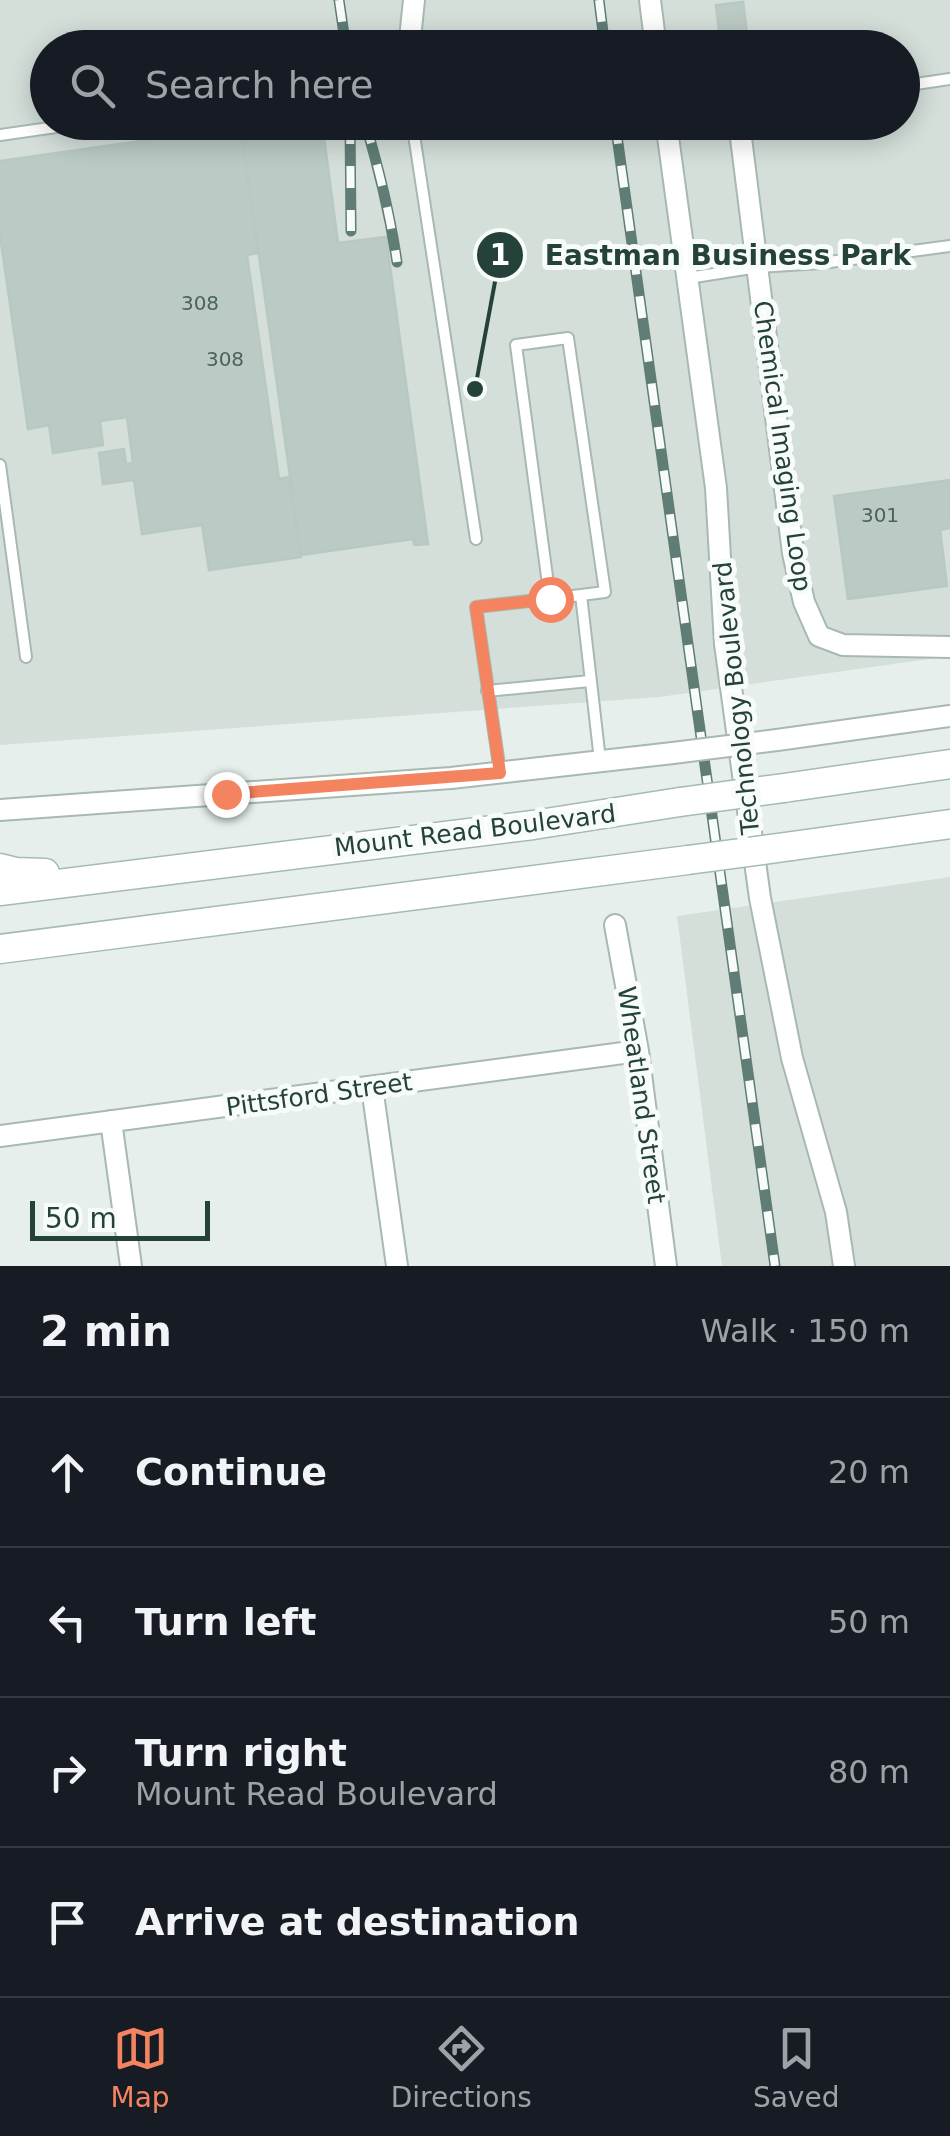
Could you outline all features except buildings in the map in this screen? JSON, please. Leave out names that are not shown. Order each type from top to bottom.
[{"type":"main road","name":"Mount Read Boulevard","points":[[0,891],[533,825],[950,764]]},
{"type":"main road","points":[[0,949],[950,824]]},
{"type":"main road","points":[[0,868],[16,872],[122,874]]},
{"type":"street","points":[[411,30],[414,0]]},
{"type":"street","points":[[650,0],[654,30]]},
{"type":"street","name":"Technology Boulevard","points":[[668,140],[716,488],[725,644],[760,898],[792,1058],[836,1212],[844,1266]]},
{"type":"street","name":"Chemical Imaging Loop","points":[[741,140],[793,553],[804,602],[819,636],[843,645],[950,646]]},
{"type":"street","points":[[0,810],[500,773],[950,716]]},
{"type":"street","name":"Wheatland Street","points":[[615,925],[638,1050],[666,1266]]},
{"type":"street","name":"Pittsford Street","points":[[0,1136],[638,1050]]},
{"type":"street","points":[[372,1087],[397,1266]]},
{"type":"street","points":[[111,1121],[131,1266]]},
{"type":"lane","points":[[920,83],[950,79]]},
{"type":"lane","points":[[0,135],[30,131]]},
{"type":"lane","points":[[415,140],[476,538]]},
{"type":"lane","points":[[687,278],[950,246]]},
{"type":"lane","points":[[500,773],[476,607],[550,599],[605,592],[568,338],[516,345],[550,599]]},
{"type":"lane","points":[[0,466],[26,657]]},
{"type":"lane","points":[[581,595],[600,762]]},
{"type":"lane","points":[[486,691],[590,680]]},
{"type":"shaded area","points":[[0,0],[950,0],[950,656],[660,697],[0,745]]},
{"type":"shaded area","points":[[950,877],[950,1266],[722,1266],[677,916]]},
{"type":"railway","points":[[339,0],[343,30]]},
{"type":"railway","points":[[599,0],[603,30]]},
{"type":"railway","points":[[350,140],[351,231]]},
{"type":"railway","points":[[370,140],[397,262]]},
{"type":"railway","points":[[618,140],[775,1266]]},
{"type":"place","name":"Eastman Business Park","points":[[475,389]]},
{"type":"route","points":[[226,794],[500,773],[476,607],[550,599]]}]
